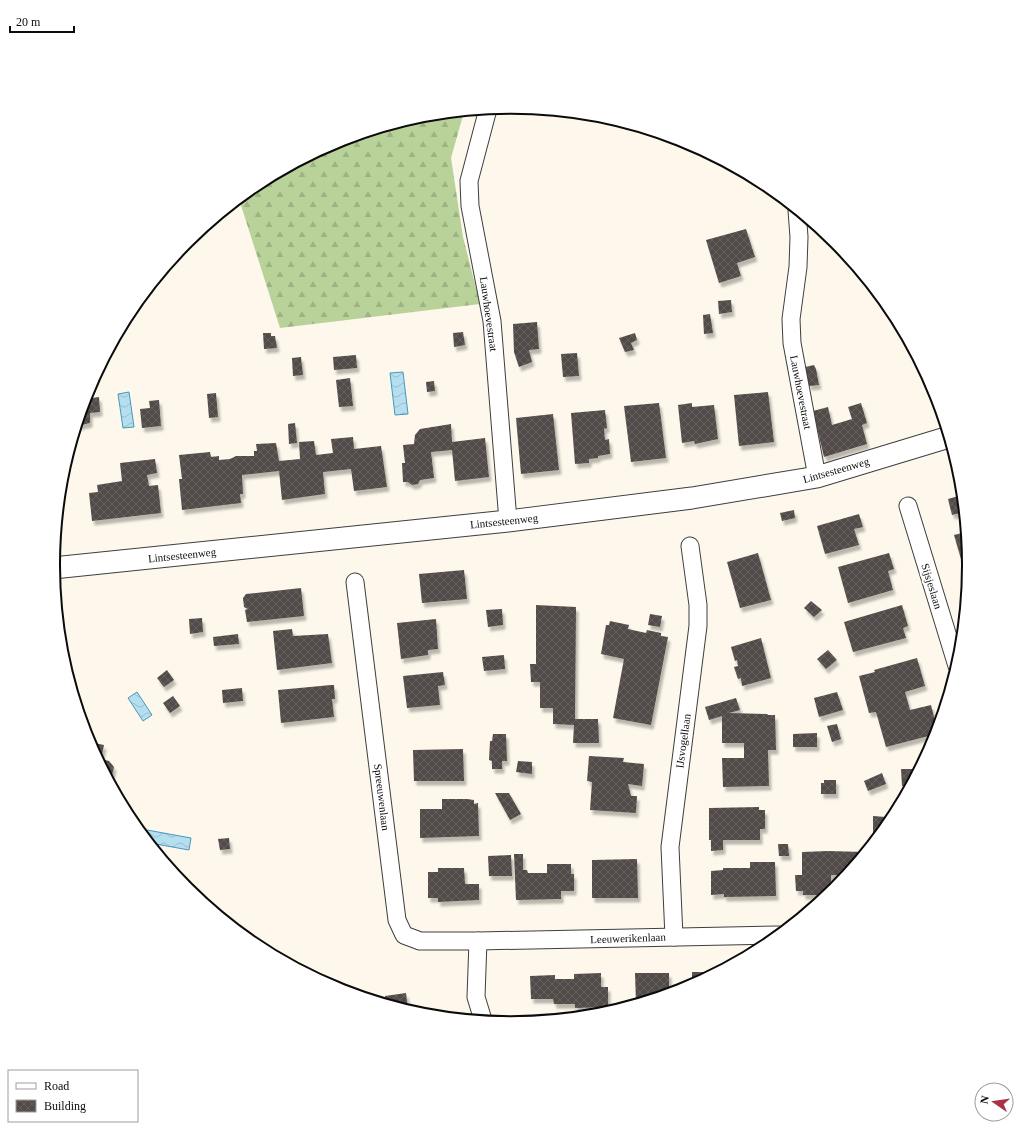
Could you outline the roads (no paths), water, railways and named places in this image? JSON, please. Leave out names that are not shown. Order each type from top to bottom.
[{"type":"street","name":"Lauwhoevestraat","points":[[486,115],[469,181],[470,206],[492,322],[508,521]]},
{"type":"street","name":"Lauwhoevestraat","points":[[797,217],[798,259],[791,318],[792,343],[817,477]]},
{"type":"street","name":"Lintsesteenweg","points":[[60,567],[508,521],[692,498],[817,477],[944,438]]},
{"type":"street","name":"Sijsjeslaan","points":[[908,506],[953,653]]},
{"type":"street","name":"IJsvogellaan","points":[[674,936],[670,847],[698,626],[698,605],[690,546]]},
{"type":"street","name":"Spreeuwenlaan","points":[[355,582],[398,920],[404,936],[420,940],[478,941]]},
{"type":"street","name":"Leeuwerikenlaan","points":[[478,941],[769,935]]},
{"type":"street","points":[[478,941],[476,997],[481,1015]]},
{"type":"water","points":[[403,372],[408,414],[395,415],[390,373]]},
{"type":"water","points":[[129,392],[134,427],[123,428],[118,394]]},
{"type":"water","points":[[137,692],[152,715],[143,721],[128,698]]},
{"type":"water","points":[[147,831],[191,838],[189,850],[157,844]]}]
